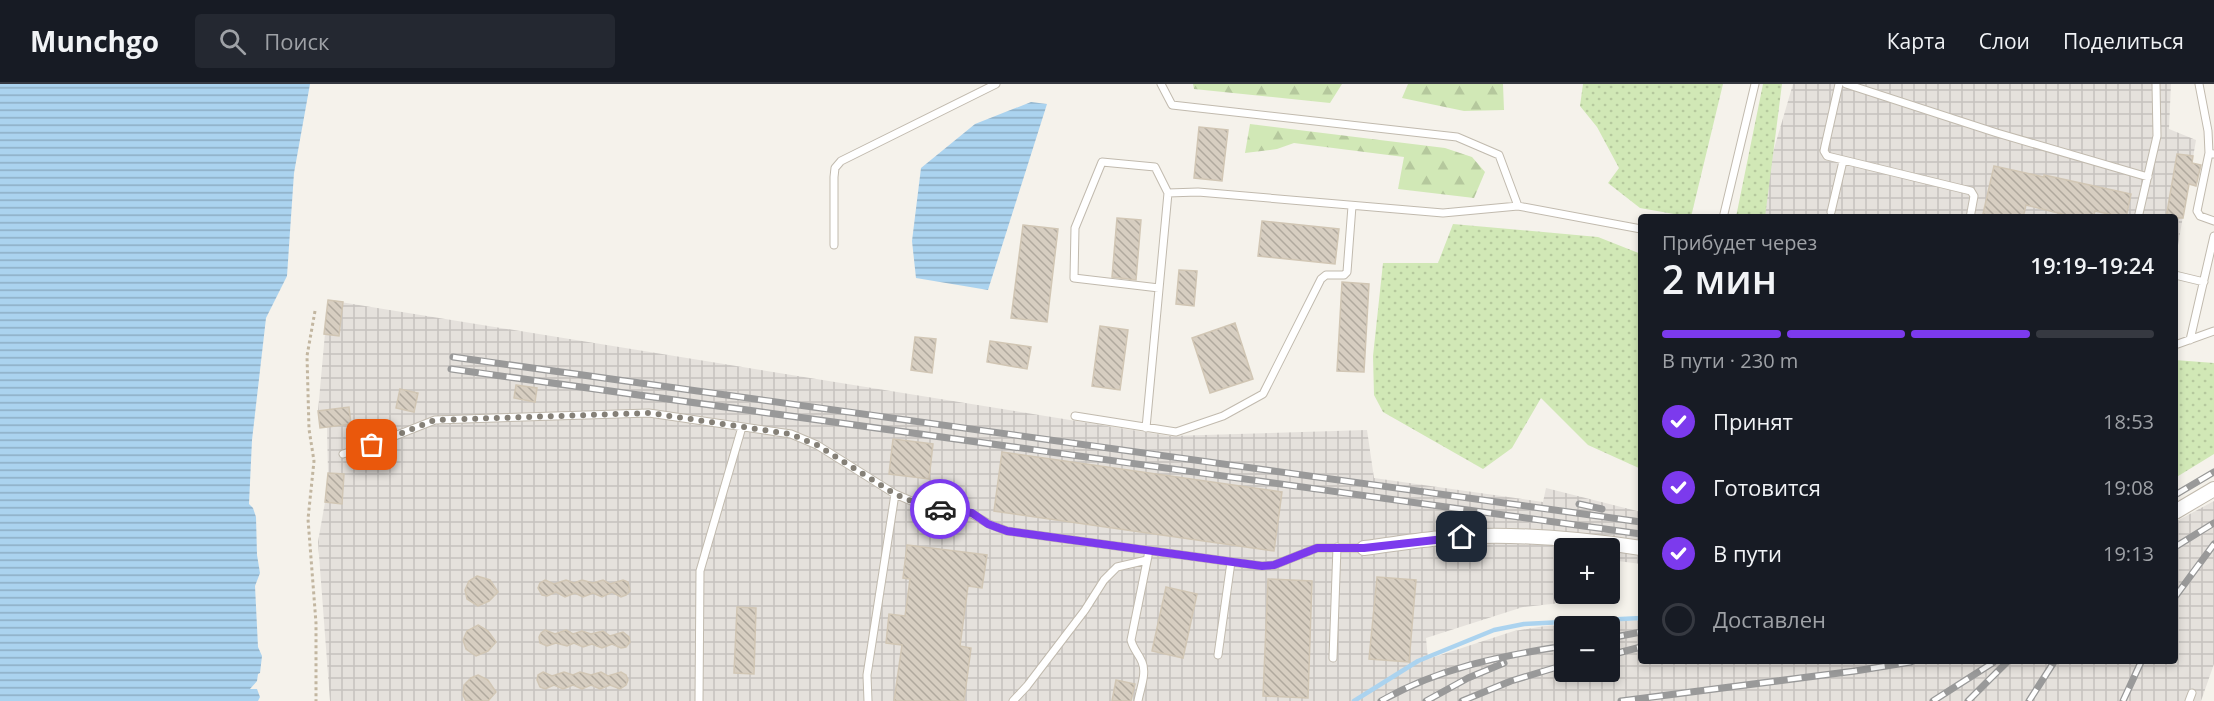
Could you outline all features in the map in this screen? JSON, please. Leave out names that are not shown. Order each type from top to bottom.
[{"type":"street","points":[[2178,510],[2214,489]]},
{"type":"street","points":[[1364,548],[1443,538],[1511,536],[1594,541],[1638,548]]},
{"type":"lane","points":[[834,246],[834,177],[841,161],[996,84]]},
{"type":"lane","points":[[1161,84],[1172,105],[1457,137],[1499,155],[1518,206]]},
{"type":"lane","points":[[1724,214],[1755,84]]},
{"type":"lane","points":[[1839,84],[1824,152],[1827,156],[1971,191],[1974,196],[1971,214]]},
{"type":"lane","points":[[1846,84],[1997,134],[2148,177]]},
{"type":"lane","points":[[2139,214],[2157,136],[2156,84]]},
{"type":"lane","points":[[2199,84],[2211,153],[2197,211],[2200,216],[2214,221]]},
{"type":"lane","points":[[1831,212],[1843,161]]},
{"type":"lane","points":[[1146,428],[1168,193],[1155,167],[1102,162],[1075,228],[1074,278],[1159,288]]},
{"type":"lane","points":[[1168,193],[1198,192],[1443,213],[1518,206],[1638,228]]},
{"type":"lane","points":[[1075,416],[1176,432],[1223,416],[1263,394],[1321,279],[1326,275],[1344,275],[1347,272],[1352,206]]},
{"type":"lane","points":[[2190,340],[2214,236]]},
{"type":"lane","points":[[2178,276],[2204,282]]},
{"type":"lane","points":[[2178,344],[2214,331]]},
{"type":"lane","points":[[343,454],[435,420],[650,413],[790,434],[817,445],[895,494],[923,506],[972,513],[988,524],[1007,531],[1262,566],[1274,565],[1317,548],[1364,548]]},
{"type":"lane","points":[[699,701],[700,571],[742,427]]},
{"type":"lane","points":[[868,701],[867,675],[895,494]]},
{"type":"lane","points":[[1333,658],[1337,547]]},
{"type":"lane","points":[[1138,701],[1144,670],[1143,663],[1132,646],[1131,640],[1149,551]]},
{"type":"lane","points":[[1013,701],[1070,629],[1104,580],[1118,567],[1147,560]]},
{"type":"lane","points":[[1218,655],[1231,562]]},
{"type":"lane","points":[[2189,701],[2192,693]]},
{"type":"path","points":[[315,310],[307,356],[309,429],[314,461],[308,519],[316,623],[315,701]]},
{"type":"shaded area","points":[[1793,84],[2171,84],[2169,129],[2196,140],[2178,245],[2178,214],[1762,214],[1771,159]]},
{"type":"shaded area","points":[[328,300],[1169,436],[1367,430],[1374,478],[1543,502],[1546,488],[1638,511],[1638,564],[1620,561],[1620,538],[1554,538],[1554,604],[1523,607],[1426,638],[1428,659],[1514,631],[1554,625],[1554,682],[1620,682],[1620,621],[1638,620],[1638,664],[2178,664],[2178,520],[2214,501],[2214,664],[2201,701],[330,701],[318,542],[328,473],[327,428],[320,428],[318,411]]},
{"type":"green space","points":[[1193,84],[1342,84],[1330,103],[1194,89]]},
{"type":"green space","points":[[1408,84],[1503,84],[1504,110],[1464,111],[1402,98]]},
{"type":"green space","points":[[1583,84],[1723,84],[1692,214],[1674,214],[1640,208],[1608,183],[1619,168],[1597,127],[1580,106]]},
{"type":"green space","points":[[1763,84],[1782,84],[1765,214],[1737,214]]},
{"type":"green space","points":[[1250,124],[1445,148],[1472,157],[1485,172],[1474,198],[1398,189],[1404,157],[1294,143],[1277,149],[1245,153]]},
{"type":"green space","points":[[1453,224],[1598,237],[1638,253],[1638,468],[1588,445],[1541,398],[1512,448],[1483,469],[1383,412],[1374,395],[1373,356],[1383,263],[1438,263]]},
{"type":"green space","points":[[2178,360],[2214,363],[2214,454],[2178,476]]},
{"type":"water","points":[[0,84],[310,84],[294,173],[287,276],[266,318],[252,440],[249,504],[256,517],[260,573],[255,586],[258,647],[262,656],[260,673],[250,689],[257,689],[260,697],[258,701],[0,701]]},
{"type":"water","points":[[1031,102],[1047,104],[988,290],[916,278],[912,241],[921,168],[975,124]]},
{"type":"building","points":[[1199,127],[1228,130],[1222,181],[1194,178]]},
{"type":"building","points":[[2177,154],[2193,156],[2192,163],[2201,165],[2196,186],[2189,184],[2183,218],[2178,218],[2178,214],[2167,214]]},
{"type":"building","points":[[1994,166],[2131,194],[2127,214],[2095,211],[2094,214],[2062,214],[2026,205],[2024,214],[1983,214]]},
{"type":"building","points":[[1117,218],[1141,220],[1136,280],[1112,277]]},
{"type":"building","points":[[1262,221],[1339,229],[1335,264],[1258,256]]},
{"type":"building","points":[[1023,225],[1058,229],[1047,322],[1011,318]]},
{"type":"building","points":[[1179,270],[1197,271],[1194,306],[1176,304]]},
{"type":"building","points":[[1342,282],[1369,284],[1364,372],[1337,371]]},
{"type":"building","points":[[328,300],[343,302],[339,336],[324,334]]},
{"type":"building","points":[[1235,323],[1253,379],[1210,393],[1192,338]]},
{"type":"building","points":[[1100,326],[1128,330],[1120,390],[1092,386]]},
{"type":"building","points":[[915,337],[936,339],[932,373],[911,370]]},
{"type":"building","points":[[990,341],[1031,347],[1027,369],[987,362]]},
{"type":"building","points":[[516,385],[537,388],[535,402],[514,398]]},
{"type":"building","points":[[400,389],[418,393],[414,412],[396,408]]},
{"type":"building","points":[[349,407],[351,424],[320,428],[318,411]]},
{"type":"building","points":[[893,439],[933,444],[929,479],[889,474]]},
{"type":"building","points":[[1002,452],[1282,492],[1274,551],[994,511]]},
{"type":"building","points":[[328,473],[344,474],[342,504],[325,502]]},
{"type":"building","points":[[907,545],[987,555],[982,588],[968,586],[960,646],[971,648],[964,701],[894,701],[902,645],[886,643],[889,614],[905,616],[910,579],[903,578]]},
{"type":"building","points":[[477,576],[490,580],[498,592],[489,601],[478,606],[467,599],[465,590],[469,581]]},
{"type":"building","points":[[1377,577],[1416,580],[1409,662],[1369,659]]},
{"type":"building","points":[[1268,579],[1312,581],[1308,698],[1263,696]]},
{"type":"building","points":[[545,580],[554,584],[566,580],[574,583],[582,580],[593,583],[603,580],[610,584],[623,580],[628,582],[630,591],[621,597],[612,592],[602,597],[593,593],[583,597],[575,593],[565,597],[556,592],[547,596],[542,595],[538,588]]},
{"type":"building","points":[[1166,587],[1197,594],[1183,658],[1152,651]]},
{"type":"building","points":[[737,607],[756,608],[754,674],[734,673]]},
{"type":"building","points":[[478,625],[488,631],[496,642],[488,651],[476,656],[466,649],[463,640],[467,631]]},
{"type":"building","points":[[545,630],[555,634],[566,630],[573,634],[582,631],[591,634],[603,631],[610,636],[623,632],[629,637],[630,642],[626,647],[621,648],[612,644],[602,648],[592,644],[583,647],[574,643],[567,646],[556,643],[547,646],[540,643],[539,637]]},
{"type":"building","points":[[543,672],[552,676],[564,672],[573,675],[580,672],[591,675],[601,672],[608,676],[621,672],[628,680],[626,685],[620,689],[610,685],[600,689],[591,685],[582,689],[573,685],[563,689],[554,685],[545,689],[540,687],[537,680],[538,675]]},
{"type":"building","points":[[478,675],[488,680],[496,692],[488,701],[466,701],[463,695],[464,685]]},
{"type":"building","points":[[1116,680],[1135,684],[1131,701],[1112,701]]},
{"type":"waterway","points":[[1354,701],[1418,661],[1494,630],[1524,624],[1638,618]]},
{"type":"railway","points":[[453,357],[1638,522]]},
{"type":"railway","points":[[451,369],[1638,534]]},
{"type":"railway","points":[[2178,493],[2214,472]]},
{"type":"railway","points":[[1579,504],[1602,509]]},
{"type":"railway","points":[[2178,545],[2214,523]]},
{"type":"railway","points":[[2178,593],[2214,544]]},
{"type":"railway","points":[[1620,636],[1638,633]]},
{"type":"railway","points":[[1381,701],[1425,680],[1470,665],[1554,648]]},
{"type":"railway","points":[[1620,652],[1638,648]]},
{"type":"railway","points":[[1426,701],[1468,678],[1504,663]]},
{"type":"railway","points":[[1621,701],[1899,664]]},
{"type":"railway","points":[[1933,701],[1991,664]]},
{"type":"railway","points":[[1968,701],[2005,664]]},
{"type":"railway","points":[[2029,701],[2053,664]]},
{"type":"railway","points":[[2123,701],[2140,664]]},
{"type":"railway","points":[[1462,701],[1511,681],[1554,668]]},
{"type":"way so far","points":[[372,445],[435,420],[650,413],[790,434],[817,445],[881,483],[895,494],[923,506],[940,509]]},
{"type":"route","points":[[940,509],[972,513],[988,524],[1007,531],[1262,566],[1274,565],[1317,548],[1364,548],[1462,537]]}]
